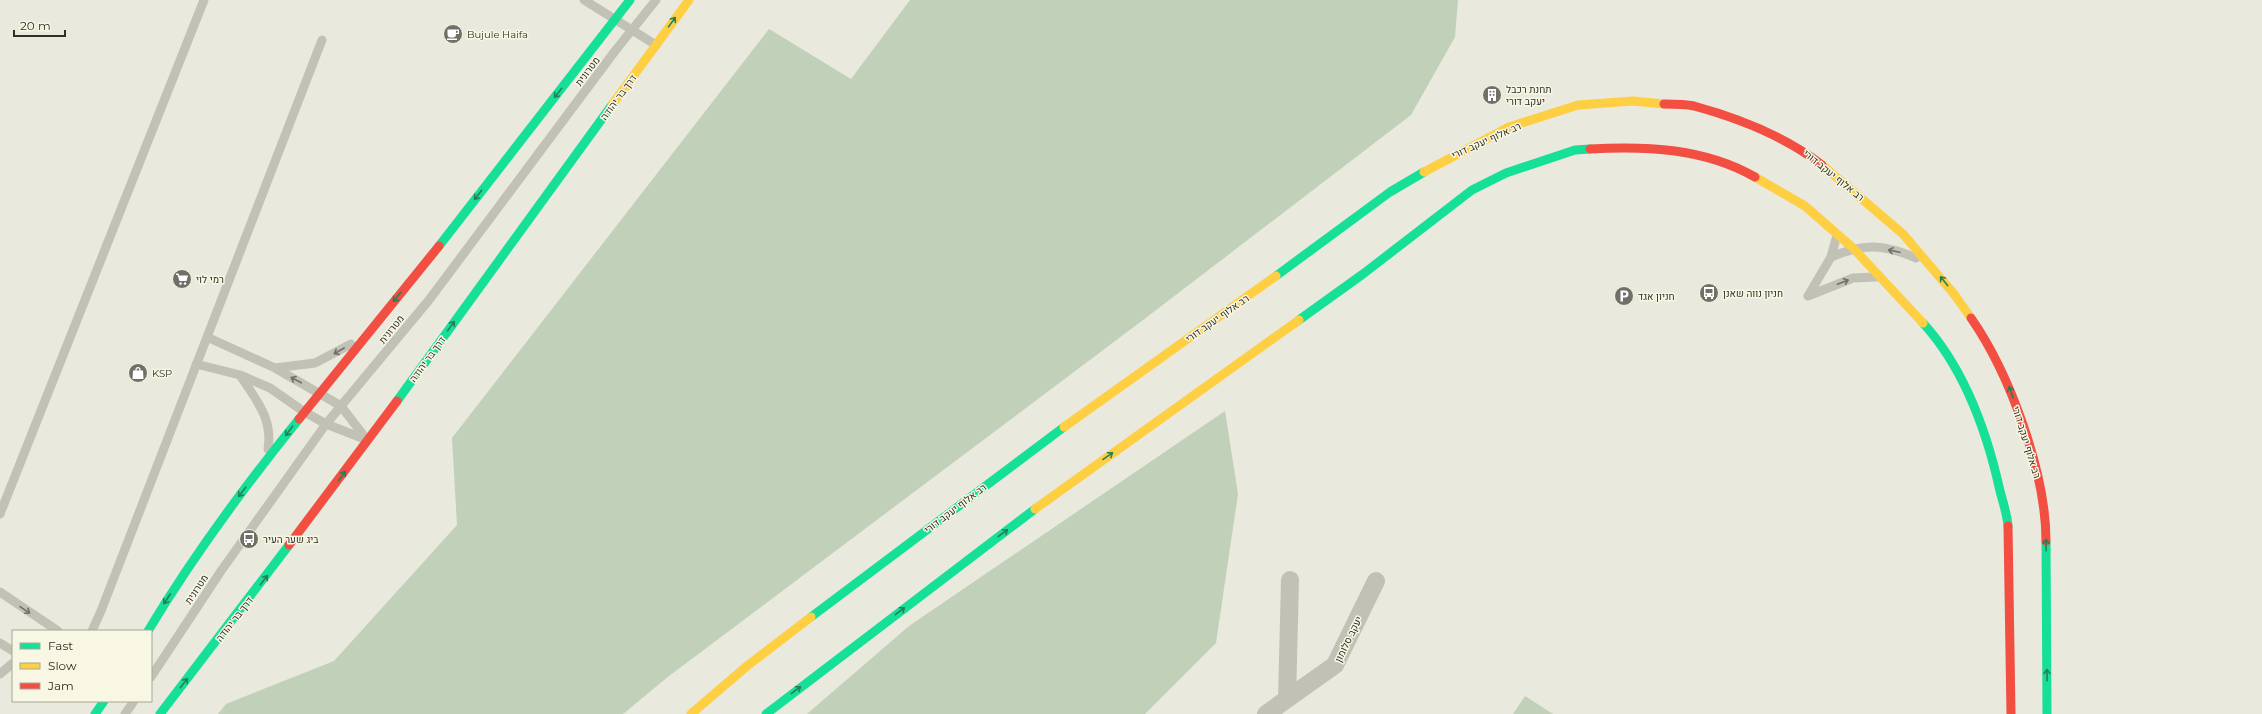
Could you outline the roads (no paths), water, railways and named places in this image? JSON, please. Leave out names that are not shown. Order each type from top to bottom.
[{"type":"main road","points":[[149,630],[201,548],[304,411],[372,329],[630,0]]},
{"type":"main road","name":"דרך בר יהודה","points":[[160,714],[270,573],[689,0]]},
{"type":"main road","name":"רב אלוף יעקב דורי","points":[[691,714],[747,666],[1028,453],[1333,236],[1390,192],[1447,158],[1510,127],[1578,105],[1633,102],[1694,106],[1740,122],[1802,149],[1851,188],[1903,234],[1954,294],[1988,345],[2009,387],[2040,481],[2046,529],[2047,714]]},
{"type":"main road","points":[[766,714],[1059,491],[1363,274],[1472,190],[1506,173],[1575,150],[1630,147],[1690,152],[1737,167],[1799,202],[1837,234],[1879,276],[1926,327],[1951,363],[1967,392],[1980,423],[1997,477],[2008,524],[2011,714]]},
{"type":"main road","points":[[95,714],[103,702]]},
{"type":"street","points":[[1288,699],[1290,580]]},
{"type":"street","name":"יעקב סלומון","points":[[1266,714],[1336,665],[1376,581]]},
{"type":"lane","points":[[0,514],[204,0]]},
{"type":"lane","points":[[584,0],[616,18],[656,45]]},
{"type":"lane","name":"מטרונית","points":[[152,675],[221,571],[326,424],[429,300],[501,201],[656,0]]},
{"type":"lane","points":[[92,630],[322,40]]},
{"type":"lane","points":[[1837,234],[1831,257],[1808,296],[1853,278],[1879,276]]},
{"type":"lane","points":[[1831,257],[1852,248],[1869,246],[1904,253],[1930,265]]},
{"type":"lane","points":[[275,368],[315,363],[339,352],[372,329]]},
{"type":"lane","points":[[207,337],[275,368],[341,406],[367,440]]},
{"type":"lane","points":[[196,364],[240,375],[270,388],[326,424],[367,440]]},
{"type":"lane","points":[[240,375],[258,402],[269,426],[270,437],[266,461]]},
{"type":"lane","points":[[0,592],[52,630]]},
{"type":"lane","points":[[0,643],[12,650]]},
{"type":"lane","points":[[0,674],[12,664]]},
{"type":"lane","points":[[125,714],[133,702]]},
{"type":"place","name":"Bujule Haifa","points":[[453,34]]},
{"type":"place","name":"תחנת רכבל יעקב דורי","points":[[1492,95]]},
{"type":"place","name":"רמי לוי","points":[[182,279]]},
{"type":"place","name":"חניון נווה שאנן","points":[[1709,293]]},
{"type":"place","name":"חניון אגד","points":[[1624,296]]},
{"type":"place","name":"KSP","points":[[138,373]]},
{"type":"place","name":"ביג שער העיר","points":[[249,539]]}]
